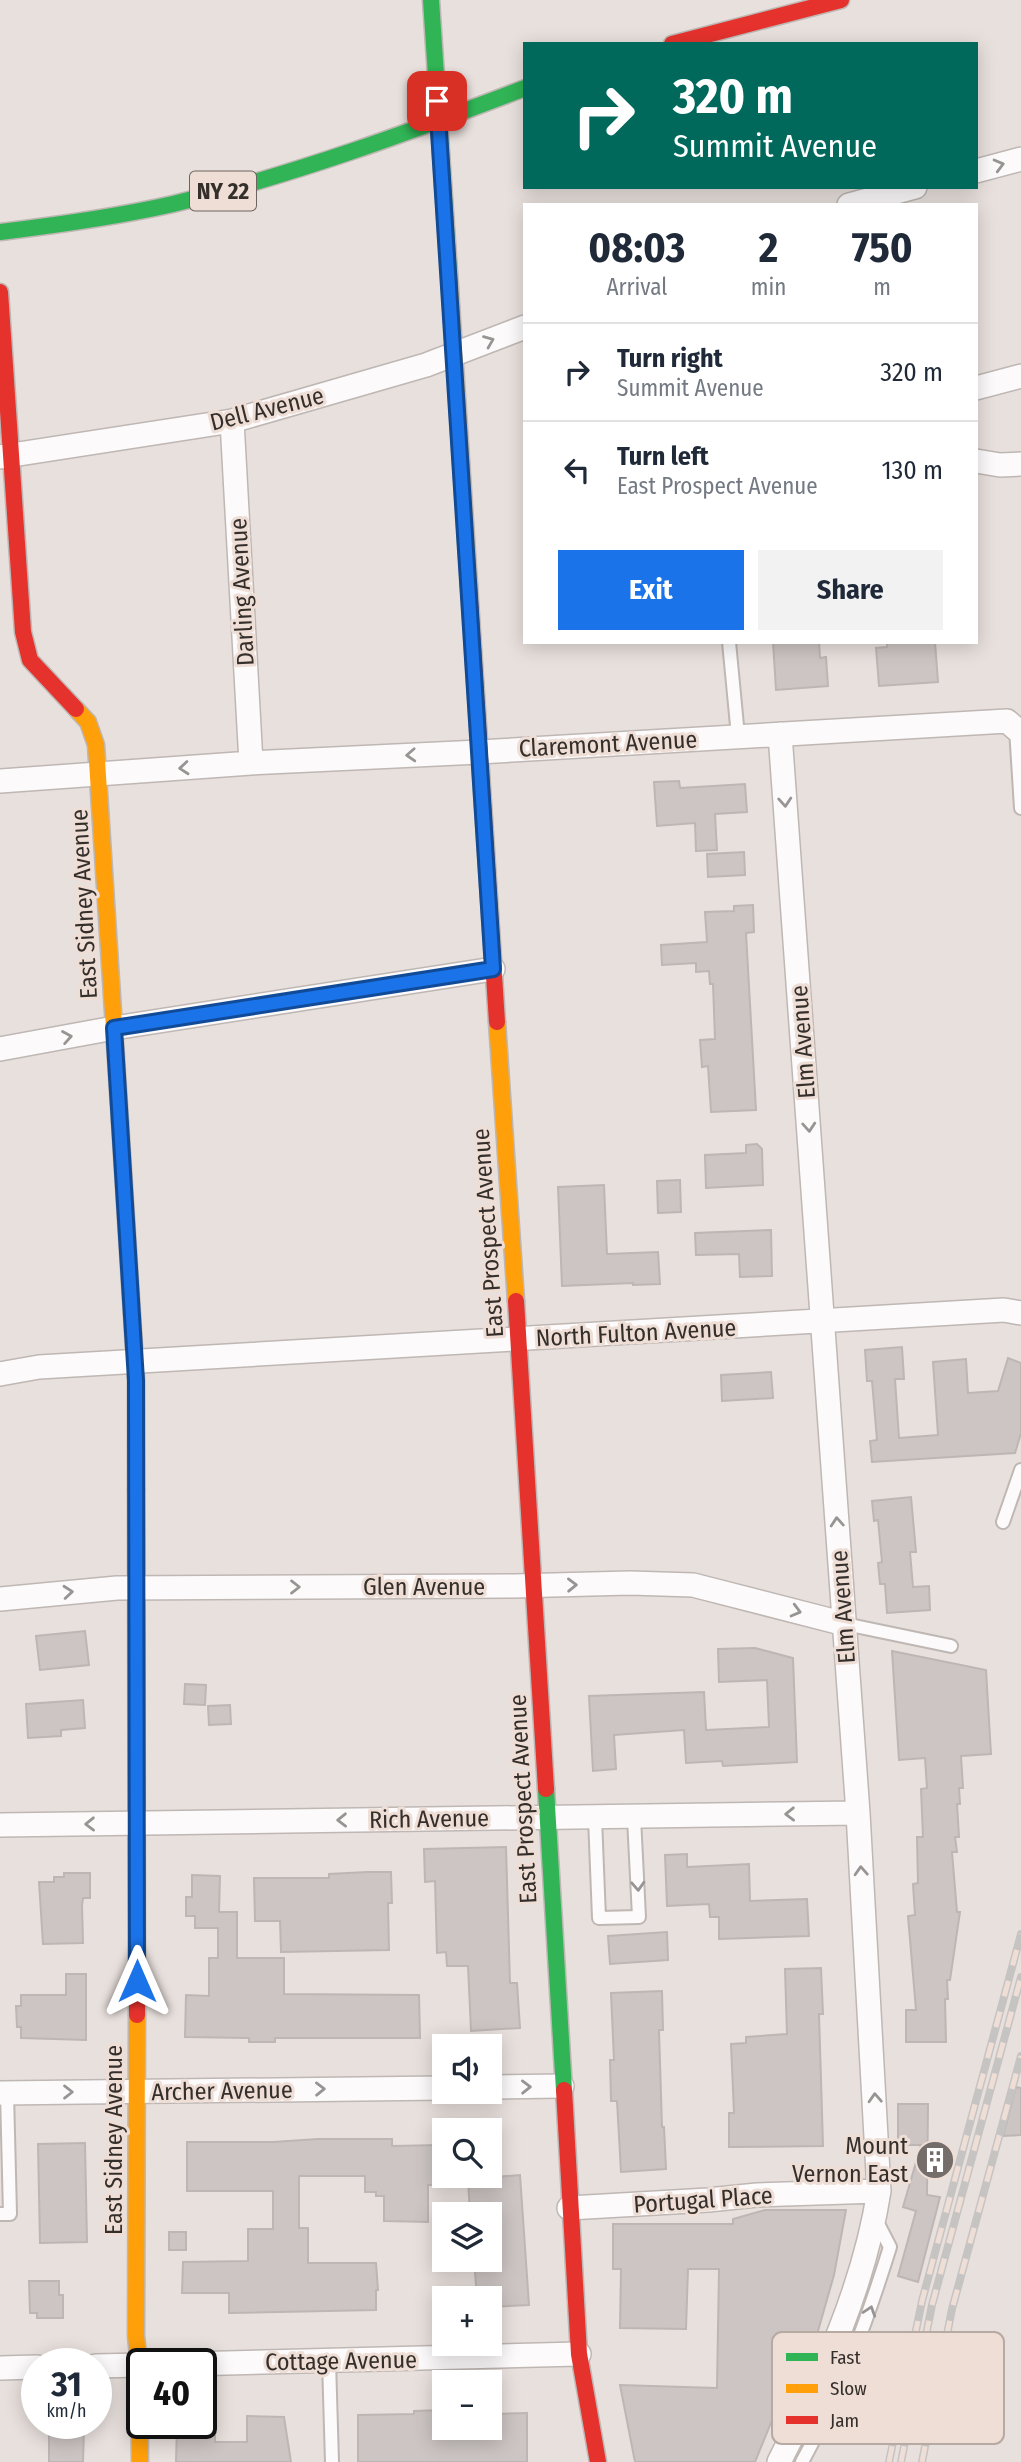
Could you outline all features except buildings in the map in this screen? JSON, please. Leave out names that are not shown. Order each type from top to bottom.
[{"type":"street","name":"East Prospect Avenue","points":[[430,0],[534,1586],[569,2208],[579,2354],[598,2462]]},
{"type":"street","points":[[680,42],[841,0]]},
{"type":"street","name":"NY 22","points":[[0,232],[62,225],[267,179],[438,121],[523,89]]},
{"type":"street","points":[[978,170],[1021,159]]},
{"type":"street","points":[[856,203],[908,189]]},
{"type":"street","name":"East Sidney Avenue","points":[[0,292],[5,456],[23,632],[30,660],[88,722],[96,745],[99,775],[135,1362],[138,2348]]},
{"type":"street","name":"Dell Avenue","points":[[5,456],[232,421],[453,356],[523,328]]},
{"type":"street","points":[[978,387],[1021,376]]},
{"type":"street","name":"Darling Avenue","points":[[232,421],[251,762]]},
{"type":"street","points":[[978,461],[1000,465],[1021,464]]},
{"type":"street","name":"Claremont Avenue","points":[[0,781],[251,762],[1016,722]]},
{"type":"street","name":"Elm Avenue","points":[[780,734],[858,1813],[879,2190],[875,2218],[840,2332]]},
{"type":"street","points":[[0,1049],[114,1028],[493,969]]},
{"type":"street","name":"North Fulton Avenue","points":[[0,1374],[39,1367],[1004,1310],[1021,1313]]},
{"type":"street","name":"Glen Avenue","points":[[0,1599],[137,1588],[630,1583],[693,1585],[845,1624]]},
{"type":"street","name":"Rich Avenue","points":[[0,1825],[858,1813]]},
{"type":"street","points":[[502,2087],[562,2086]]},
{"type":"street","name":"Archer Avenue","points":[[4,2093],[432,2088]]},
{"type":"street","name":"Portugal Place","points":[[569,2208],[879,2190]]},
{"type":"street","name":"Cottage Avenue","points":[[217,2363],[579,2354]]},
{"type":"street","points":[[0,2368],[21,2367]]},
{"type":"street","name":"East Sidney Avenue","points":[[140,2439],[140,2462]]},
{"type":"street","name":"Elm Avenue","points":[[779,2462],[788,2444]]},
{"type":"lane","points":[[729,644],[738,736]]},
{"type":"lane","points":[[1016,722],[1021,808]]},
{"type":"lane","points":[[1003,1522],[1021,1470]]},
{"type":"lane","points":[[845,1624],[951,1646]]},
{"type":"lane","points":[[595,1818],[599,1919],[639,1917],[634,1818]]},
{"type":"lane","points":[[0,2214],[10,2214],[4,2093]]},
{"type":"lane","points":[[863,2332],[890,2247],[875,2218]]},
{"type":"lane","points":[[329,2361],[332,2462]]},
{"type":"lane","points":[[802,2462],[812,2444]]},
{"type":"railway","points":[[916,2332],[1021,1934]]},
{"type":"railway","points":[[927,2332],[1021,1977]]},
{"type":"railway","points":[[947,2332],[1021,2056]]},
{"type":"railway","points":[[889,2462],[893,2444]]},
{"type":"railway","points":[[901,2462],[905,2444]]},
{"type":"railway","points":[[922,2462],[926,2444]]},
{"type":"traffic: fast","points":[[431,0],[450,288]]},
{"type":"traffic: fast","points":[[0,232],[130,213],[262,180],[351,152],[523,89]]},
{"type":"traffic: fast","points":[[120,1122],[136,1380],[136,1489]]},
{"type":"traffic: fast","points":[[546,1789],[564,2090]]},
{"type":"traffic: slow","points":[[450,288],[469,585]]},
{"type":"traffic: slow","points":[[76,709],[88,722],[96,745],[120,1122]]},
{"type":"traffic: slow","points":[[497,1022],[516,1301]]},
{"type":"traffic: slow","points":[[137,2015],[136,2336],[140,2462]]},
{"type":"traffic: jam","points":[[680,42],[841,0]]},
{"type":"traffic: jam","points":[[0,292],[23,632],[30,660],[76,709]]},
{"type":"traffic: jam","points":[[469,585],[497,1022]]},
{"type":"traffic: jam","points":[[516,1301],[546,1789]]},
{"type":"traffic: jam","points":[[136,1489],[137,2015]]},
{"type":"traffic: jam","points":[[564,2090],[579,2354],[598,2462]]},
{"type":"place","name":"Mount Vernon East","points":[[935,2160]]},
{"type":"route","points":[[137,1981],[136,1380],[114,1028],[493,969],[437,101]]}]
